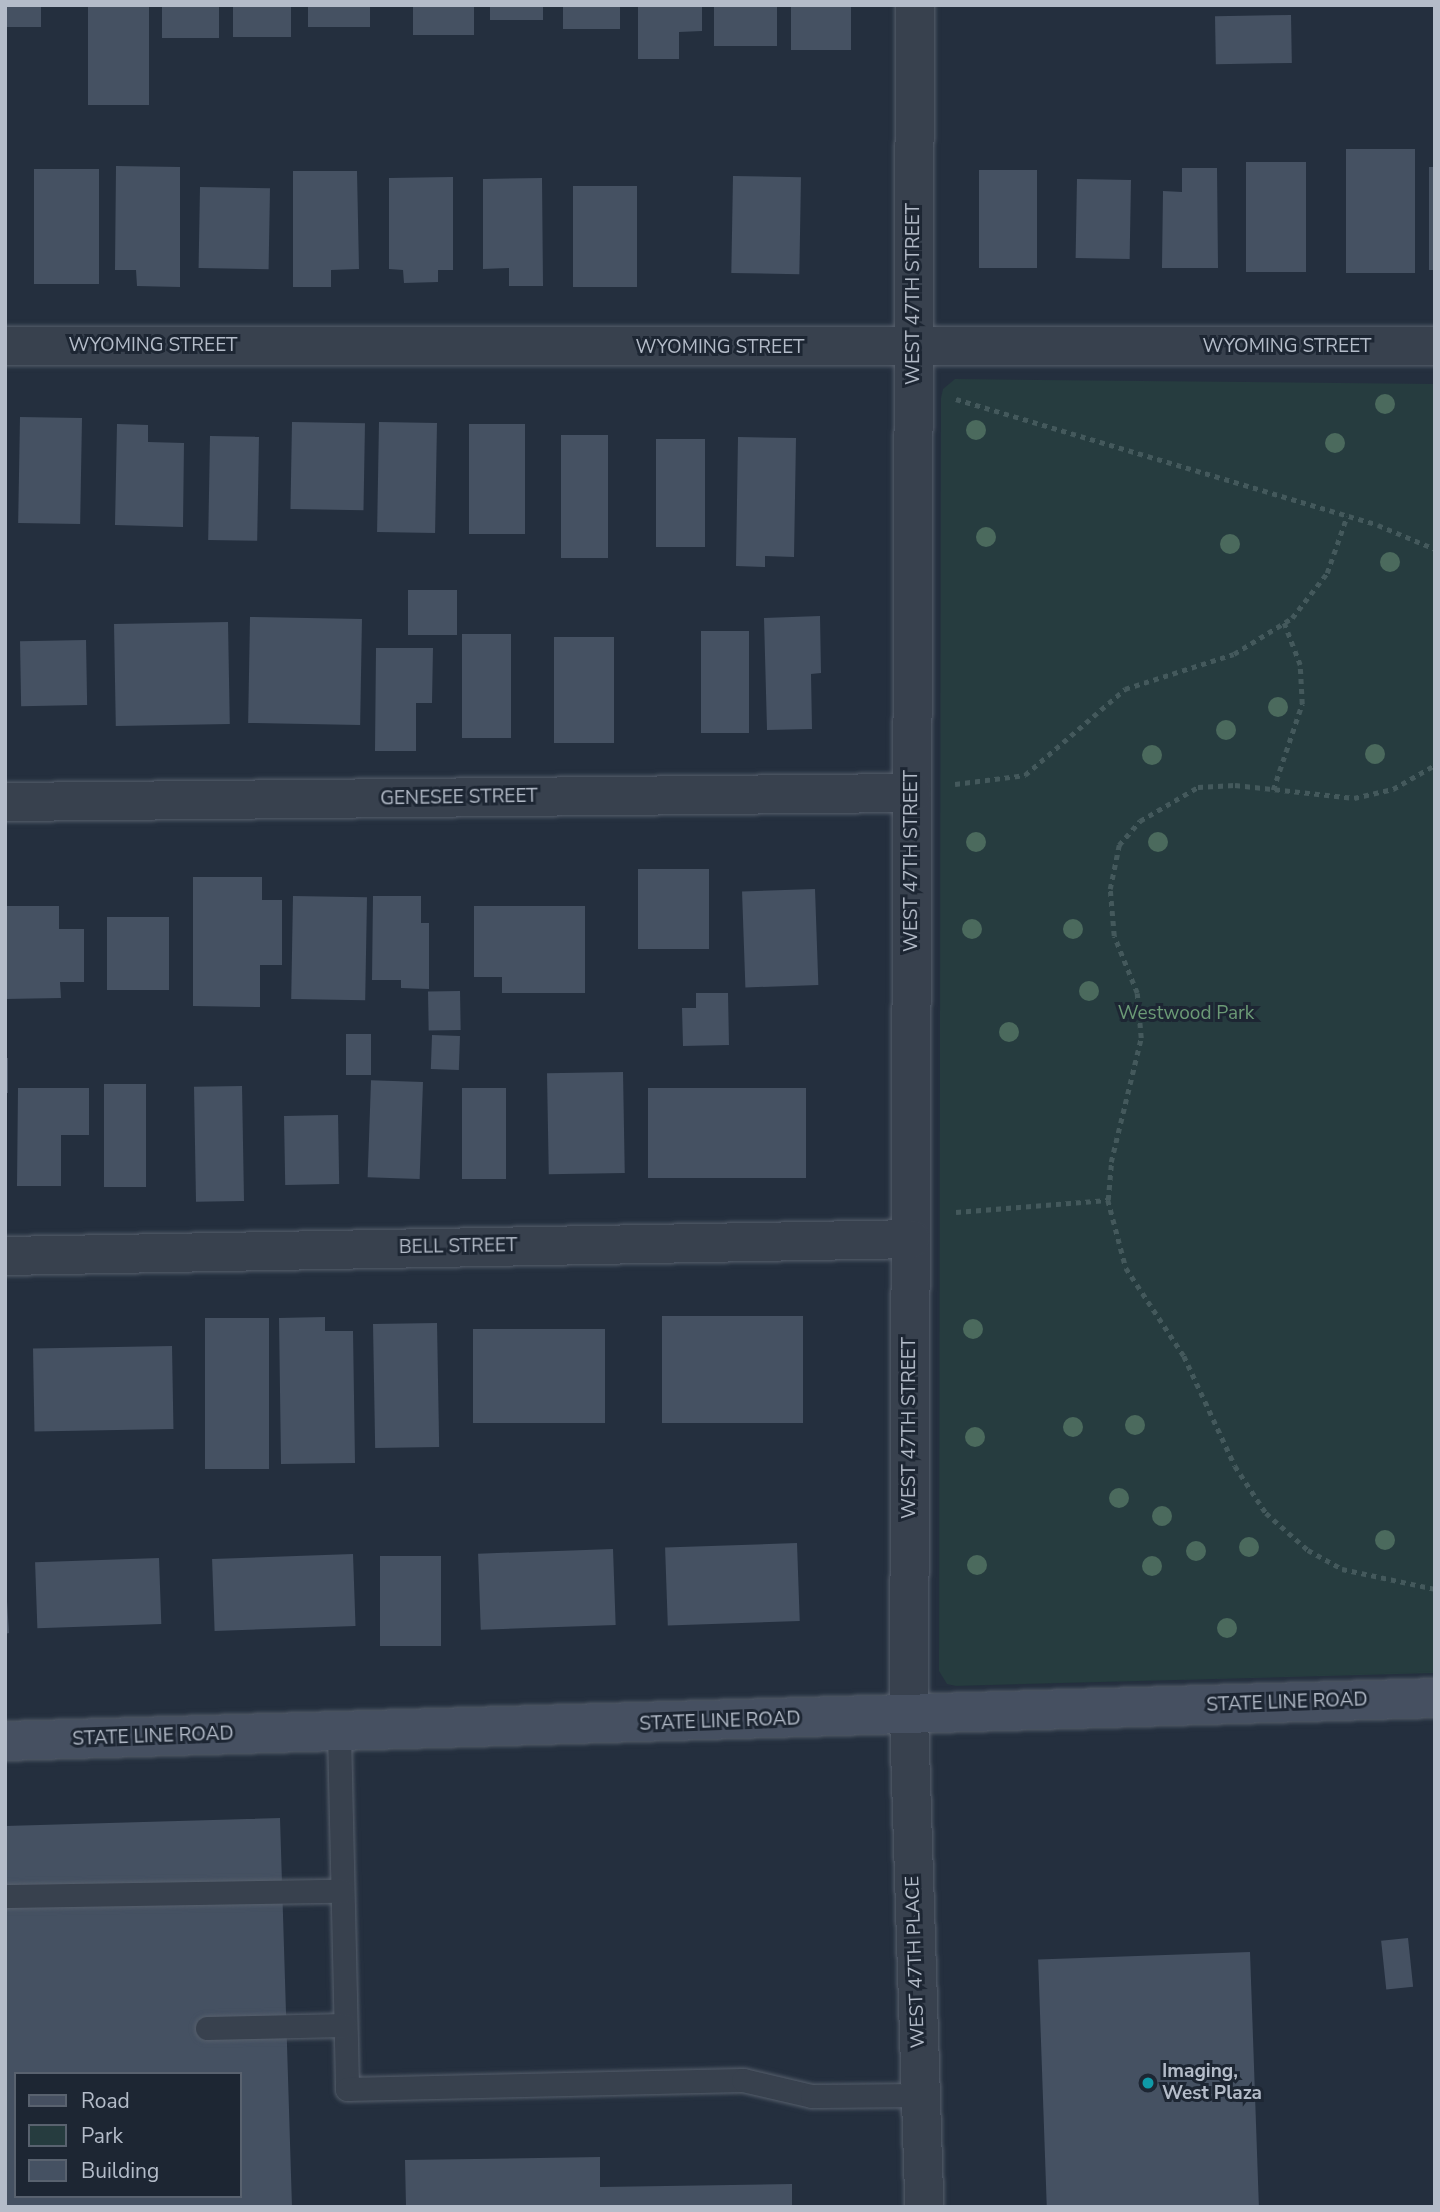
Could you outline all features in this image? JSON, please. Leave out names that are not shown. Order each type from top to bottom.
[{"type":"street","name":"WEST 47TH STREET","points":[[909,1717],[915,5]]},
{"type":"street","name":"WYOMING STREET","points":[[5,346],[1435,346]]},
{"type":"street","name":"GENESEE STREET","points":[[5,803],[912,793]]},
{"type":"street","name":"BELL STREET","points":[[5,1256],[911,1239]]},
{"type":"street","name":"STATE LINE ROAD","points":[[5,1741],[909,1717],[1435,1698]]},
{"type":"street","name":"WEST 47TH PLACE","points":[[909,1717],[924,2207]]},
{"type":"lane","points":[[339,1732],[347,2089],[743,2080],[812,2096],[920,2095]]},
{"type":"lane","points":[[5,1896],[342,1891]]},
{"type":"lane","points":[[207,2028],[345,2025]]},
{"type":"path","points":[[942,398],[1347,516],[1435,550]]},
{"type":"path","points":[[954,784],[1025,775],[1125,688],[1234,654],[1284,623],[1327,573],[1347,516]]},
{"type":"path","points":[[1273,790],[1302,705],[1300,665],[1284,623]]},
{"type":"path","points":[[1435,765],[1393,789],[1354,798],[1235,785],[1198,787],[1140,821],[1119,845],[1110,916],[1138,993],[1141,1038],[1111,1162],[1108,1200],[1126,1268],[1184,1356],[1235,1466],[1266,1513],[1308,1550],[1342,1569],[1435,1589]]},
{"type":"path","points":[[951,1213],[1108,1200]]},
{"type":"green space","name":"Westwood Park","points":[[955,379],[1435,384],[1435,1673],[956,1686],[947,1684],[939,1671],[941,398],[943,389]]},
{"type":"building","points":[[5,5],[41,5],[41,27],[5,27]]},
{"type":"building","points":[[88,5],[149,5],[149,105],[88,105]]},
{"type":"building","points":[[162,5],[219,5],[219,38],[162,38]]},
{"type":"building","points":[[233,5],[291,5],[291,37],[233,37]]},
{"type":"building","points":[[308,5],[370,5],[370,27],[308,27]]},
{"type":"building","points":[[413,5],[474,5],[474,35],[413,35]]},
{"type":"building","points":[[490,5],[543,5],[543,20],[490,20]]},
{"type":"building","points":[[563,5],[620,5],[620,29],[563,29]]},
{"type":"building","points":[[638,5],[702,5],[702,31],[679,32],[679,59],[638,59]]},
{"type":"building","points":[[714,5],[777,5],[777,46],[714,46]]},
{"type":"building","points":[[791,5],[851,5],[851,50],[791,50]]},
{"type":"building","points":[[1291,15],[1292,63],[1216,64],[1215,16]]},
{"type":"building","points":[[1346,149],[1415,149],[1415,273],[1346,273]]},
{"type":"building","points":[[1246,162],[1306,162],[1306,272],[1246,272]]},
{"type":"building","points":[[116,166],[180,167],[180,287],[137,286],[136,270],[115,270]]},
{"type":"building","points":[[1429,167],[1435,167],[1435,270],[1429,270]]},
{"type":"building","points":[[1182,168],[1217,168],[1218,268],[1162,268],[1163,191],[1182,192]]},
{"type":"building","points":[[34,169],[99,169],[99,284],[34,284]]},
{"type":"building","points":[[979,170],[1037,170],[1037,268],[979,268]]},
{"type":"building","points":[[293,171],[357,171],[359,269],[331,270],[331,287],[293,287]]},
{"type":"building","points":[[733,176],[801,177],[799,274],[731,273]]},
{"type":"building","points":[[453,177],[453,270],[438,270],[438,282],[404,283],[403,270],[389,269],[389,178]]},
{"type":"building","points":[[542,178],[543,286],[509,286],[509,268],[483,269],[483,179]]},
{"type":"building","points":[[1077,179],[1131,180],[1130,259],[1076,258]]},
{"type":"building","points":[[573,186],[637,186],[637,287],[573,287]]},
{"type":"building","points":[[200,187],[270,188],[269,269],[199,268]]},
{"type":"building","points":[[20,417],[82,418],[80,524],[18,523]]},
{"type":"building","points":[[292,422],[365,423],[363,510],[290,509]]},
{"type":"building","points":[[379,422],[437,423],[435,533],[377,532]]},
{"type":"building","points":[[117,424],[148,425],[148,442],[184,443],[183,527],[115,525]]},
{"type":"building","points":[[469,424],[525,424],[525,534],[469,534]]},
{"type":"building","points":[[561,435],[608,435],[608,558],[561,558]]},
{"type":"building","points":[[210,436],[259,437],[257,541],[208,540]]},
{"type":"building","points":[[738,437],[796,438],[794,557],[765,556],[765,567],[736,566]]},
{"type":"building","points":[[656,439],[705,439],[705,547],[656,547]]},
{"type":"building","points":[[408,590],[457,590],[457,635],[408,635]]},
{"type":"building","points":[[820,616],[821,673],[811,674],[812,729],[767,730],[764,618]]},
{"type":"building","points":[[250,617],[362,619],[360,725],[248,723]]},
{"type":"building","points":[[228,622],[230,724],[116,726],[114,624]]},
{"type":"building","points":[[701,631],[749,631],[749,733],[701,733]]},
{"type":"building","points":[[462,634],[511,634],[511,738],[462,738]]},
{"type":"building","points":[[554,637],[614,637],[614,743],[554,743]]},
{"type":"building","points":[[86,640],[87,705],[21,706],[20,641]]},
{"type":"building","points":[[376,648],[433,648],[432,703],[416,703],[416,751],[375,751]]},
{"type":"building","points":[[638,869],[709,869],[709,949],[638,949]]},
{"type":"building","points":[[193,877],[262,877],[262,900],[282,900],[282,965],[260,965],[260,1007],[193,1006]]},
{"type":"building","points":[[815,889],[818,985],[745,987],[742,892]]},
{"type":"building","points":[[293,896],[367,897],[365,1000],[291,999]]},
{"type":"building","points":[[373,896],[421,896],[421,923],[429,923],[429,989],[401,988],[401,980],[372,980]]},
{"type":"building","points":[[5,906],[59,906],[59,929],[84,929],[84,982],[60,982],[61,998],[5,999]]},
{"type":"building","points":[[474,906],[585,906],[585,993],[502,993],[502,977],[474,977]]},
{"type":"building","points":[[107,917],[169,917],[169,990],[107,990]]},
{"type":"building","points":[[460,991],[461,1030],[429,1031],[428,992]]},
{"type":"building","points":[[696,993],[728,993],[729,1045],[683,1046],[682,1008],[696,1008]]},
{"type":"building","points":[[346,1034],[371,1034],[371,1075],[346,1075]]},
{"type":"building","points":[[432,1035],[460,1036],[459,1070],[431,1069]]},
{"type":"building","points":[[5,1058],[8,1058],[8,1093],[5,1093]]},
{"type":"building","points":[[623,1072],[625,1173],[549,1174],[547,1073]]},
{"type":"building","points":[[371,1080],[423,1082],[420,1179],[368,1177]]},
{"type":"building","points":[[104,1084],[146,1084],[146,1187],[104,1187]]},
{"type":"building","points":[[242,1086],[244,1201],[196,1202],[194,1087]]},
{"type":"building","points":[[18,1088],[89,1088],[89,1135],[61,1135],[61,1186],[17,1186]]},
{"type":"building","points":[[462,1088],[506,1088],[506,1179],[462,1179]]},
{"type":"building","points":[[648,1088],[806,1088],[806,1178],[648,1178]]},
{"type":"building","points":[[338,1115],[339,1184],[285,1185],[284,1116]]},
{"type":"building","points":[[662,1316],[803,1316],[803,1423],[662,1423]]},
{"type":"building","points":[[325,1317],[325,1331],[353,1331],[355,1463],[281,1464],[279,1318]]},
{"type":"building","points":[[205,1318],[269,1318],[269,1469],[205,1469]]},
{"type":"building","points":[[437,1323],[439,1447],[375,1448],[373,1324]]},
{"type":"building","points":[[473,1329],[605,1329],[605,1423],[473,1423]]},
{"type":"building","points":[[172,1346],[173,1429],[34,1431],[33,1348]]},
{"type":"building","points":[[797,1543],[800,1621],[668,1626],[665,1548]]},
{"type":"building","points":[[613,1549],[616,1625],[481,1630],[478,1554]]},
{"type":"building","points":[[353,1554],[356,1626],[215,1631],[212,1559]]},
{"type":"building","points":[[380,1556],[441,1556],[441,1646],[380,1646]]},
{"type":"building","points":[[159,1558],[161,1624],[37,1628],[35,1562]]},
{"type":"building","points":[[5,1601],[9,1633],[5,1634]]},
{"type":"building","points":[[280,1818],[292,2207],[5,2207],[5,1826]]},
{"type":"building","points":[[1408,1938],[1413,1987],[1386,1990],[1381,1941]]},
{"type":"building","name":"Imaging, West Plaza","points":[[1250,1952],[1259,2207],[1047,2207],[1038,1959]]},
{"type":"building","points":[[600,2157],[600,2187],[792,2184],[792,2207],[406,2207],[405,2160]]},
{"type":"place","name":"Imaging, West Plaza","points":[[1148,2083]]}]
